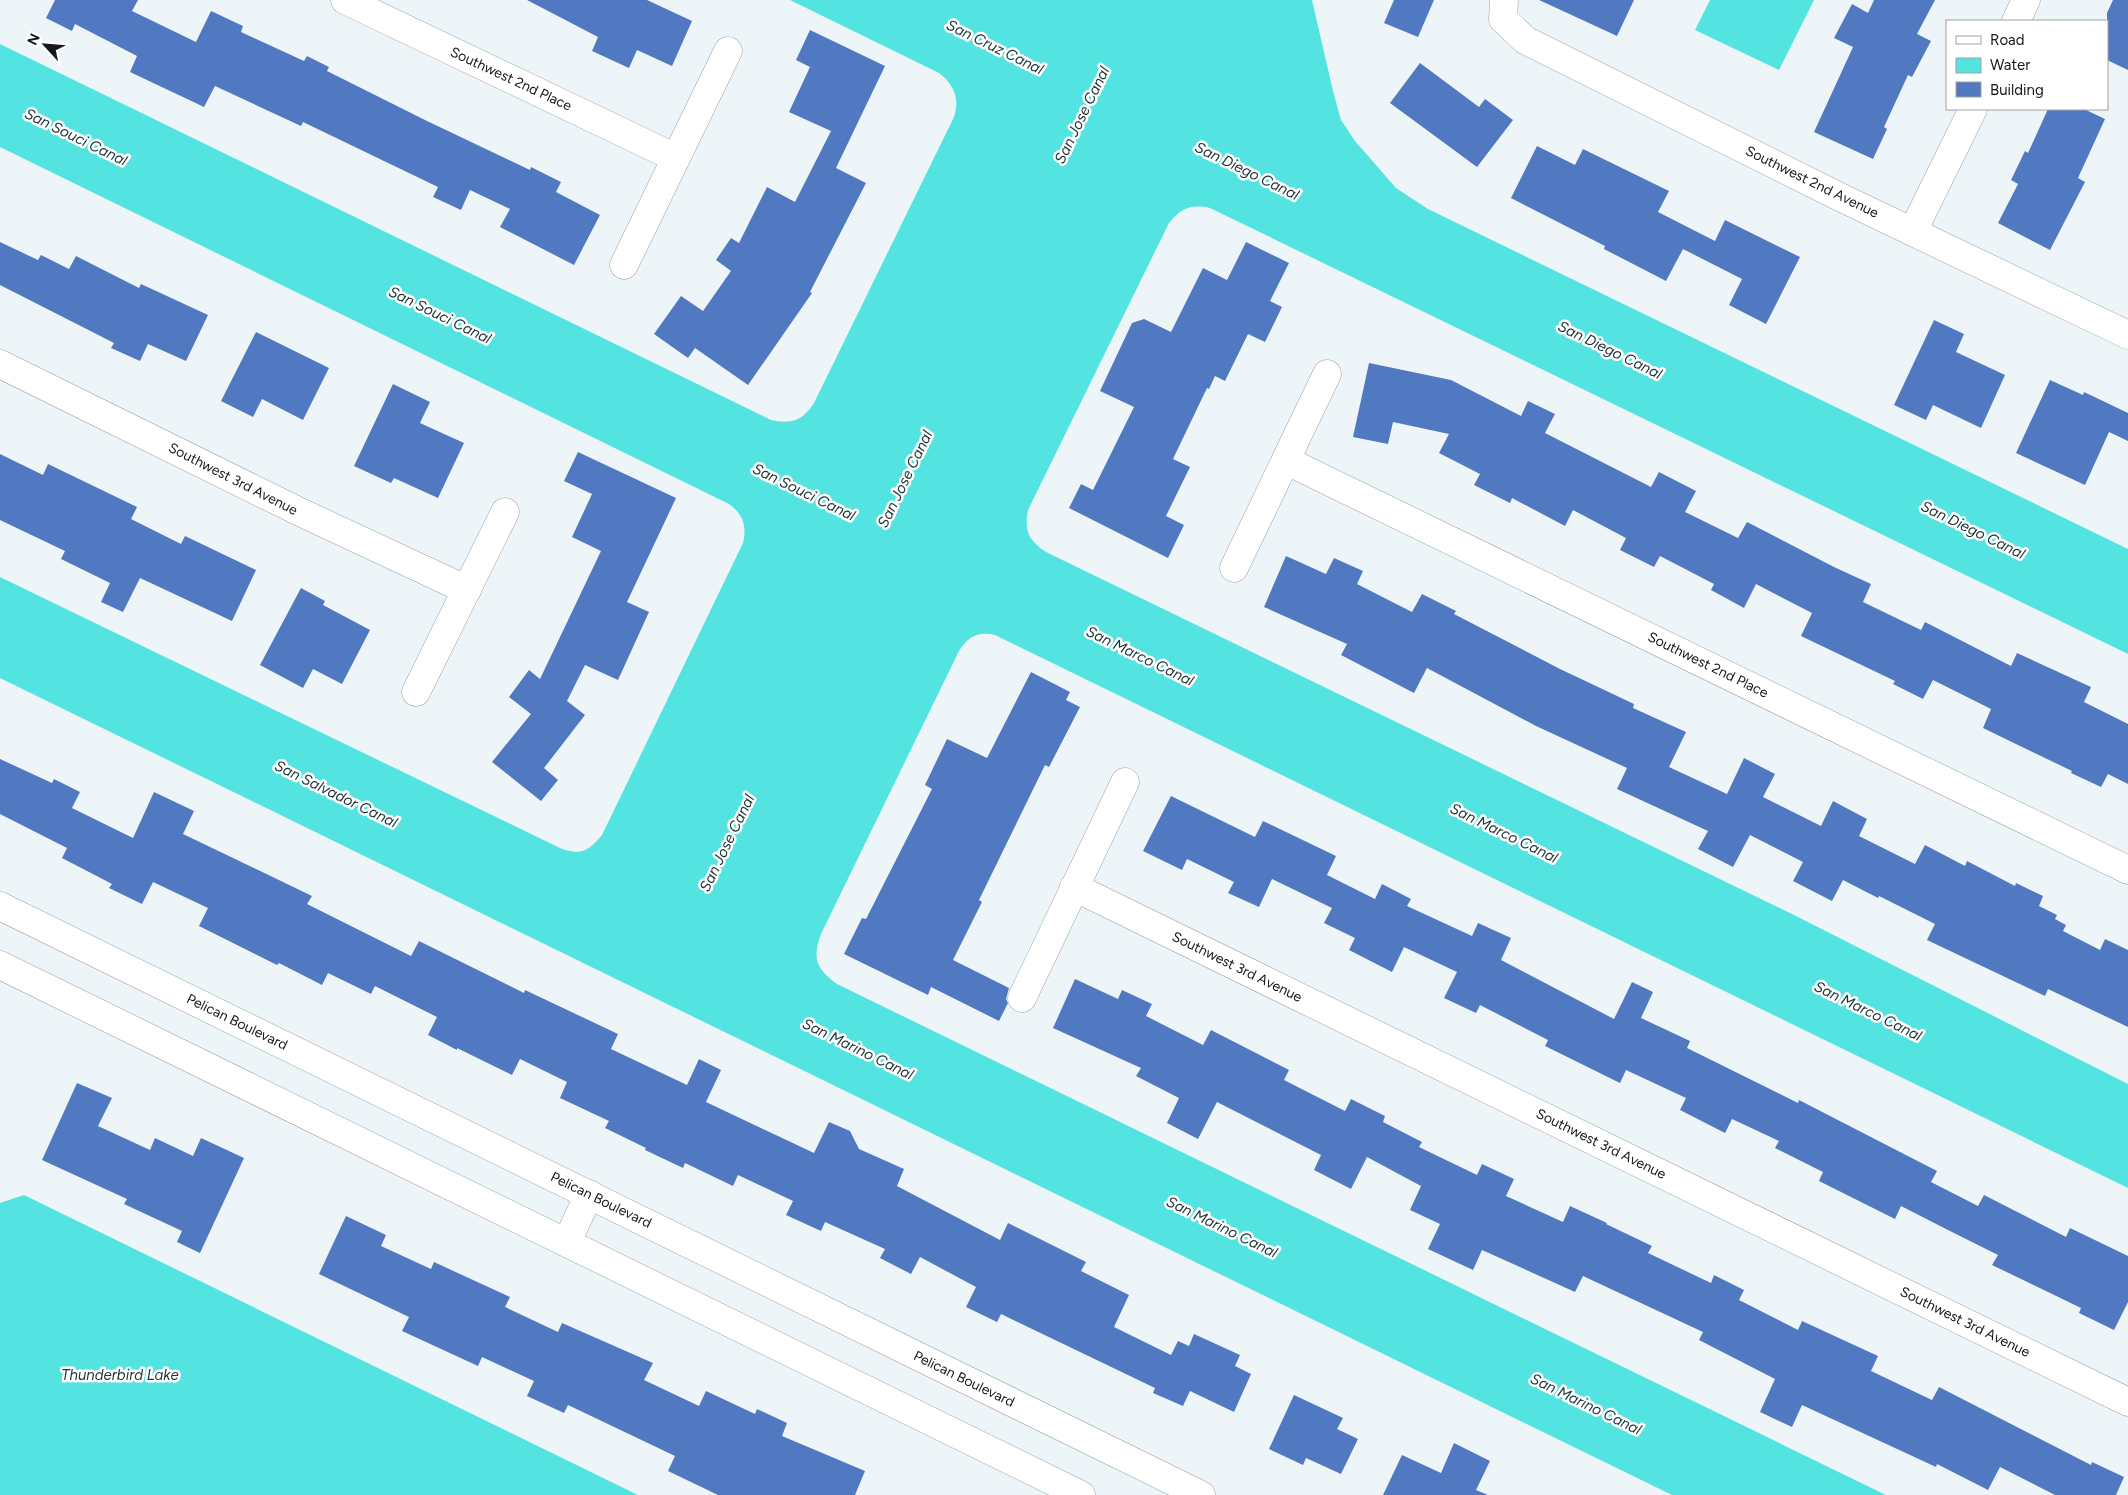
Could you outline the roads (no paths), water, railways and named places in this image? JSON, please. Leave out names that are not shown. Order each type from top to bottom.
[{"type":"street","name":"Southwest 2nd Place","points":[[345,0],[676,158]]},
{"type":"street","points":[[2016,20],[2026,0]]},
{"type":"street","name":"Southwest 2nd Avenue","points":[[1503,9],[1525,40],[1842,198],[2128,335]]},
{"type":"street","points":[[624,265],[728,50]]},
{"type":"street","points":[[1912,231],[1973,110]]},
{"type":"street","name":"Southwest 3rd Avenue","points":[[0,364],[300,512],[467,590]]},
{"type":"street","points":[[1234,568],[1328,374]]},
{"type":"street","name":"Southwest 2nd Place","points":[[1287,461],[2128,870]]},
{"type":"street","points":[[416,692],[505,512]]},
{"type":"street","points":[[1022,998],[1125,782]]},
{"type":"street","name":"Southwest 3rd Avenue","points":[[1074,887],[2128,1402]]},
{"type":"street","name":"Pelican Boulevard","points":[[0,906],[1201,1495]]},
{"type":"street","points":[[0,965],[1081,1495]]},
{"type":"street","points":[[567,1242],[589,1194]]},
{"type":"water","points":[[790,0],[1312,0],[1341,120],[1355,141],[1396,188],[1428,209],[2128,549],[2128,654],[1210,208],[1197,207],[1187,208],[1169,223],[1028,510],[1027,518],[1029,535],[1046,552],[1790,913],[2128,1084],[2128,1188],[995,635],[979,634],[974,636],[959,651],[818,942],[817,956],[820,968],[837,984],[1886,1495],[1672,1495],[0,678],[0,577],[560,848],[579,852],[593,845],[602,835],[743,543],[744,526],[741,516],[729,504],[0,147],[0,44],[771,420],[785,422],[801,417],[814,403],[956,110],[956,98],[952,87],[939,73]]},
{"type":"water","points":[[1710,0],[1814,0],[1779,70],[1695,30]]},
{"type":"water","name":"Thunderbird Lake","points":[[24,1195],[638,1495],[0,1495],[0,1203]]},
{"type":"water label","name":"San Cruz Canal","points":[[995,47]]},
{"type":"water label","name":"San Jose Canal","points":[[1082,115]]},
{"type":"water label","name":"San Souci Canal","points":[[76,137]]},
{"type":"water label","name":"San Diego Canal","points":[[1247,171]]},
{"type":"water label","name":"San Souci Canal","points":[[440,315]]},
{"type":"water label","name":"San Diego Canal","points":[[1610,350]]},
{"type":"water label","name":"San Jose Canal","points":[[905,479]]},
{"type":"water label","name":"San Souci Canal","points":[[804,492]]},
{"type":"water label","name":"San Diego Canal","points":[[1973,530]]},
{"type":"water label","name":"San Marco Canal","points":[[1140,656]]},
{"type":"water label","name":"San Salvador Canal","points":[[336,794]]},
{"type":"water label","name":"San Marco Canal","points":[[1504,833]]},
{"type":"water label","name":"San Jose Canal","points":[[727,843]]},
{"type":"water label","name":"San Marco Canal","points":[[1868,1011]]},
{"type":"water label","name":"San Marino Canal","points":[[858,1049]]},
{"type":"water label","name":"San Marino Canal","points":[[1222,1227]]},
{"type":"water label","name":"San Marino Canal","points":[[1586,1404]]}]
